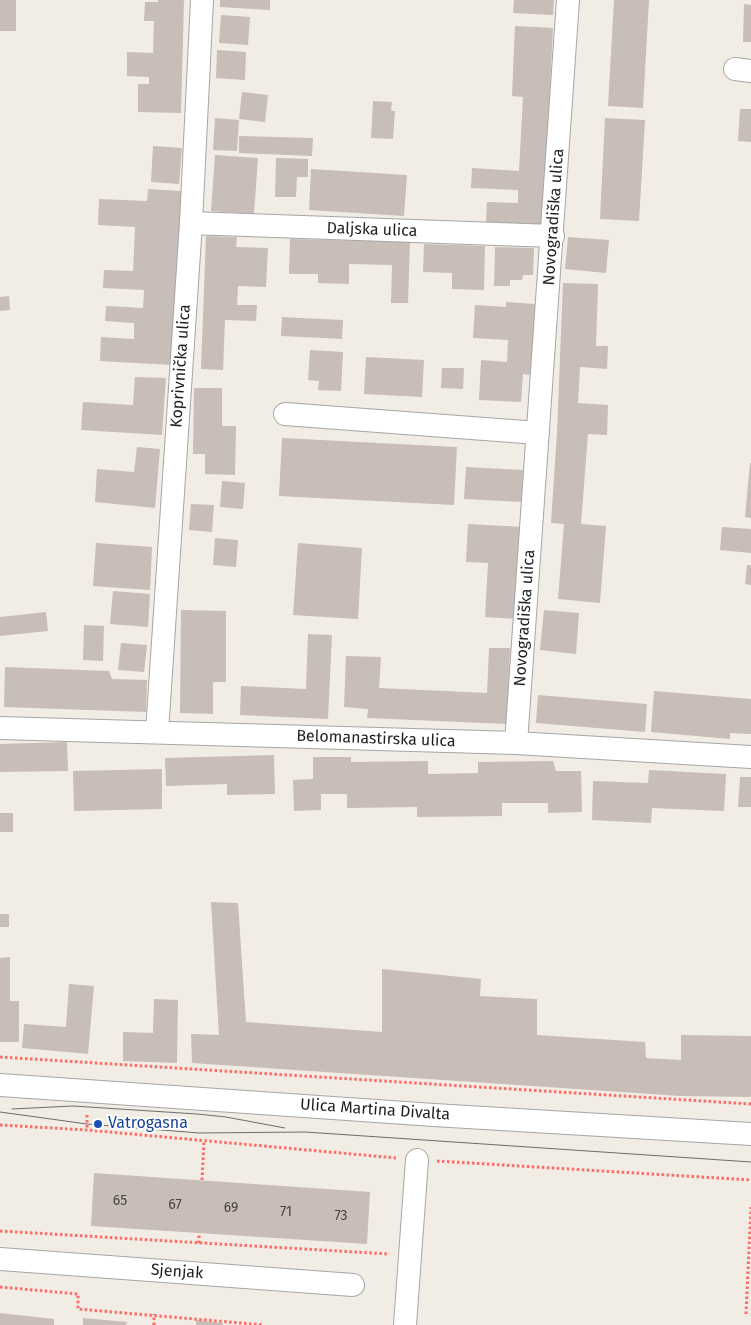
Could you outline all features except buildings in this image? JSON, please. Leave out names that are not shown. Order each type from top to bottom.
[{"type":"street","name":"Koprivnička ulica","points":[[157,732],[191,223],[202,0]]},
{"type":"street","name":"Novogradiška ulica","points":[[516,743],[553,236],[568,0]]},
{"type":"street","name":"Daljska ulica","points":[[191,223],[553,236]]},
{"type":"street","points":[[285,414],[538,433]]},
{"type":"street","name":"Belomanastirska ulica","points":[[0,728],[516,743],[751,757]]},
{"type":"street","name":"Ulica Martina Divalta","points":[[0,1085],[434,1115],[751,1134]]},
{"type":"street","points":[[405,1325],[417,1160]]},
{"type":"street","name":"Sjenjak","points":[[0,1259],[353,1286]]},
{"type":"path","points":[[0,1057],[751,1104]]},
{"type":"path","points":[[87,1115],[87,1130]]},
{"type":"path","points":[[0,1125],[87,1130],[417,1160],[751,1180]]},
{"type":"path","points":[[202,1180],[204,1141]]},
{"type":"path","points":[[746,1314],[751,1207]]},
{"type":"path","points":[[0,1231],[410,1256]]},
{"type":"path","points":[[198,1243],[199,1233]]},
{"type":"path","points":[[0,1287],[78,1294],[78,1308],[264,1325]]},
{"type":"path","points":[[154,1314],[154,1325]]},
{"type":"tram line","points":[[12,1109],[73,1106],[197,1114],[226,1117],[285,1128]]},
{"type":"tram line","points":[[0,1112],[87,1124],[199,1133],[305,1132],[751,1162]]},
{"type":"place","name":"Vatrogasna","points":[[98,1124]]}]
